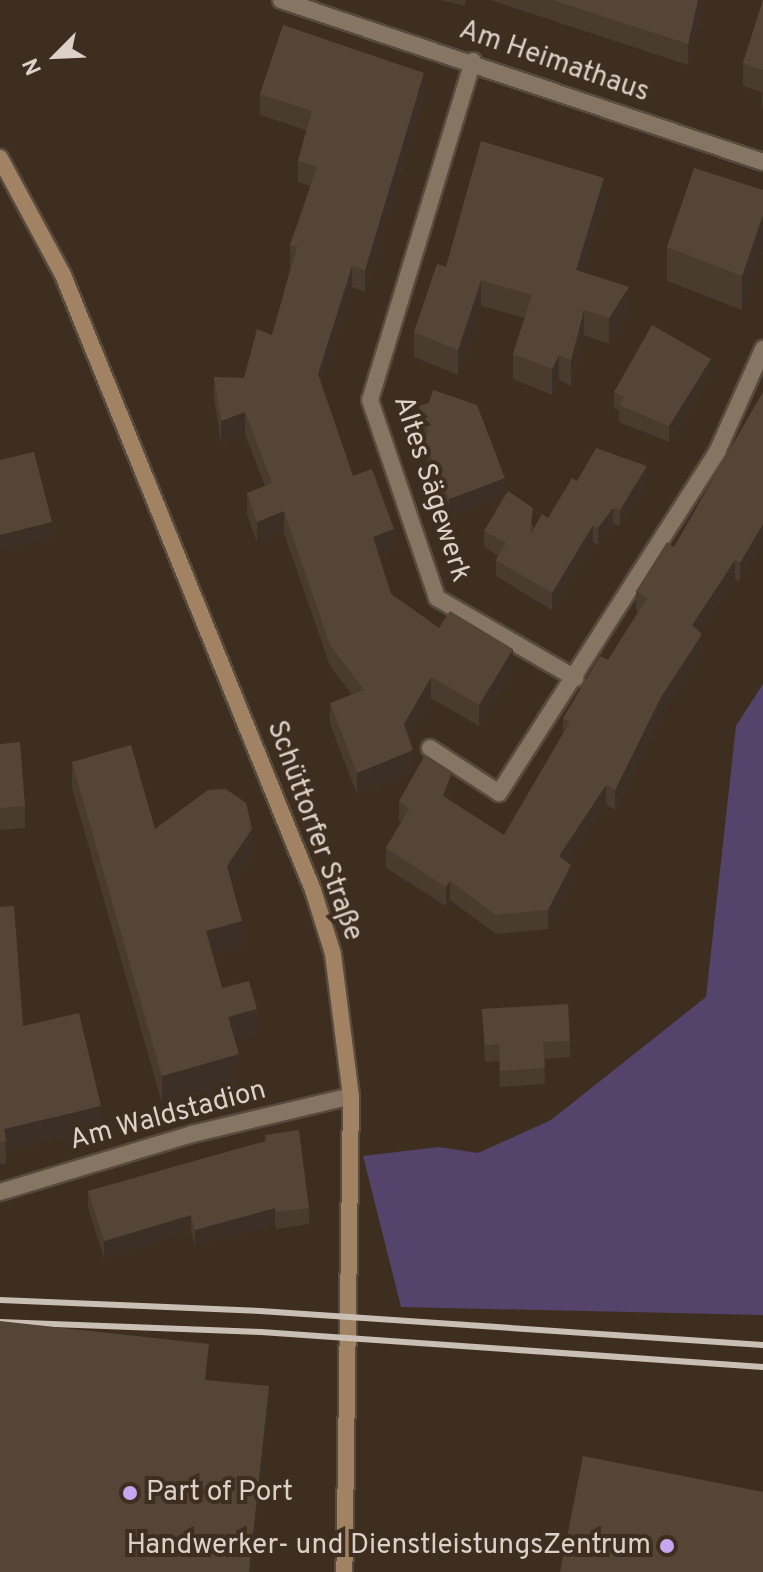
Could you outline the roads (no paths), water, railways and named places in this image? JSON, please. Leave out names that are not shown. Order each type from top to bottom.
[{"type":"main road","name":"Schüttorfer Straße","points":[[0,158],[63,275],[313,890],[333,954],[351,1096],[344,1572]]},
{"type":"street","name":"Am Heimathaus","points":[[281,0],[473,61],[763,162]]},
{"type":"street","name":"Altes Sägewerk","points":[[473,61],[370,400],[437,598],[575,678]]},
{"type":"street","points":[[430,748],[499,793],[717,452],[763,349]]},
{"type":"street","name":"Am Waldstadion","points":[[0,1192],[192,1134],[351,1096]]},
{"type":"railway","points":[[0,1300],[260,1311],[763,1345]]},
{"type":"railway","points":[[0,1322],[261,1332],[763,1367]]},
{"type":"place","name":"Part of Port","points":[[130,1493]]},
{"type":"place","name":"Handwerker- und DienstleistungsZentrum","points":[[667,1546]]}]
